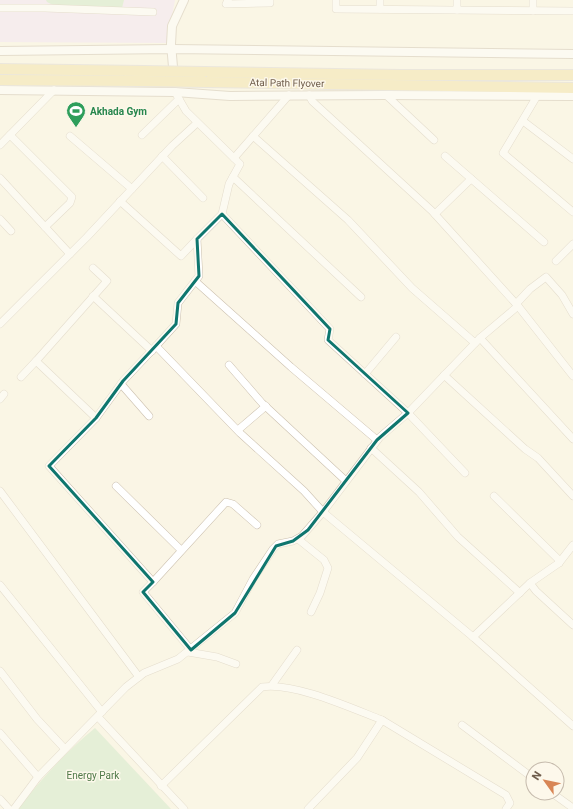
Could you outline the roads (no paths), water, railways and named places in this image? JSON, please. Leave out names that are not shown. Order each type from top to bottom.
[{"type":"main road","name":"Atal Path Flyover","points":[[0,69],[144,76],[208,82],[573,88]]},
{"type":"main road","name":"Atal Path Flyover","points":[[0,80],[144,76],[204,72],[400,75],[573,74]]},
{"type":"street","points":[[43,0],[45,8]]},
{"type":"street","points":[[120,201],[181,256],[222,214],[229,184],[240,164],[197,123],[186,111],[177,96],[172,49],[172,26],[184,0]]},
{"type":"street","points":[[228,0],[226,4],[270,3],[270,0]]},
{"type":"street","points":[[336,0],[336,9],[573,11]]},
{"type":"street","points":[[380,0],[380,9]]},
{"type":"street","points":[[457,0],[457,10]]},
{"type":"street","points":[[533,0],[533,11]]},
{"type":"street","points":[[0,8],[153,12]]},
{"type":"street","points":[[0,51],[172,49],[573,54]]},
{"type":"street","points":[[0,90],[54,90],[177,96],[573,96]]},
{"type":"street","points":[[0,144],[54,90]]},
{"type":"street","points":[[234,158],[289,95]]},
{"type":"street","points":[[309,95],[312,101],[435,214],[516,303],[573,376]]},
{"type":"street","points":[[386,95],[434,140]]},
{"type":"street","points":[[142,135],[177,96]]},
{"type":"street","points":[[537,96],[504,150],[504,155],[573,212]]},
{"type":"street","points":[[523,121],[573,159]]},
{"type":"street","points":[[0,324],[70,254],[162,156],[197,123]]},
{"type":"street","points":[[10,135],[72,197],[70,203],[45,227]]},
{"type":"street","points":[[70,136],[132,189]]},
{"type":"street","points":[[254,136],[348,220],[412,288],[478,341],[573,439]]},
{"type":"street","points":[[162,156],[202,198]]},
{"type":"street","points":[[446,156],[544,242]]},
{"type":"street","points":[[233,177],[361,297]]},
{"type":"street","points":[[0,178],[70,254]]},
{"type":"street","points":[[435,214],[471,179]]},
{"type":"street","points":[[222,214],[330,329],[328,340],[408,413],[465,473]]},
{"type":"street","points":[[0,218],[11,231]]},
{"type":"street","points":[[153,582],[49,466],[96,418],[121,384],[176,324],[178,303],[199,276],[197,239]]},
{"type":"street","points":[[556,261],[573,244]]},
{"type":"street","points":[[21,377],[107,281],[93,268]]},
{"type":"street","points":[[14,809],[38,777],[64,748],[139,677],[160,665],[178,659],[235,613],[252,579],[276,546],[298,539],[308,530],[377,440],[408,413],[530,289],[546,277],[562,295],[573,314]]},
{"type":"street","points":[[195,281],[377,440]]},
{"type":"street","points":[[93,296],[154,348],[238,430],[304,491],[323,512],[473,637],[573,726]]},
{"type":"street","points":[[365,374],[396,337]]},
{"type":"street","points":[[36,361],[96,418]]},
{"type":"street","points":[[228,365],[266,406],[346,481]]},
{"type":"street","points":[[444,375],[525,449],[538,458],[573,496]]},
{"type":"street","points":[[121,384],[149,416]]},
{"type":"street","points":[[238,430],[266,406]]},
{"type":"street","points":[[371,448],[419,492],[458,536],[520,593]]},
{"type":"street","points":[[116,486],[181,550]]},
{"type":"street","points":[[0,491],[139,677]]},
{"type":"street","points":[[494,496],[558,559],[559,563]]},
{"type":"street","points":[[236,664],[217,657],[189,651],[143,592],[226,502],[232,504],[257,525]]},
{"type":"street","points":[[298,539],[324,560],[328,568],[311,612]]},
{"type":"street","points":[[473,637],[520,593],[533,587],[559,563],[573,545]]},
{"type":"street","points":[[0,585],[100,714],[161,786],[182,808]]},
{"type":"street","points":[[533,587],[573,625]]},
{"type":"street","points":[[272,685],[298,650]]},
{"type":"street","points":[[0,671],[37,719],[64,748]]},
{"type":"street","points":[[161,786],[262,687],[272,685],[313,694],[382,720],[506,795],[510,803],[506,809]]},
{"type":"street","points":[[308,809],[357,758],[382,720]]},
{"type":"street","points":[[462,725],[525,772]]},
{"type":"street","points":[[0,733],[38,777]]},
{"type":"street","points":[[0,799],[9,809]]},
{"type":"street","points":[[563,801],[573,808]]},
{"type":"place","name":"Akhada Gym","points":[[76,128]]},
{"type":"park label","name":"Energy Park","points":[[93,775]]}]
